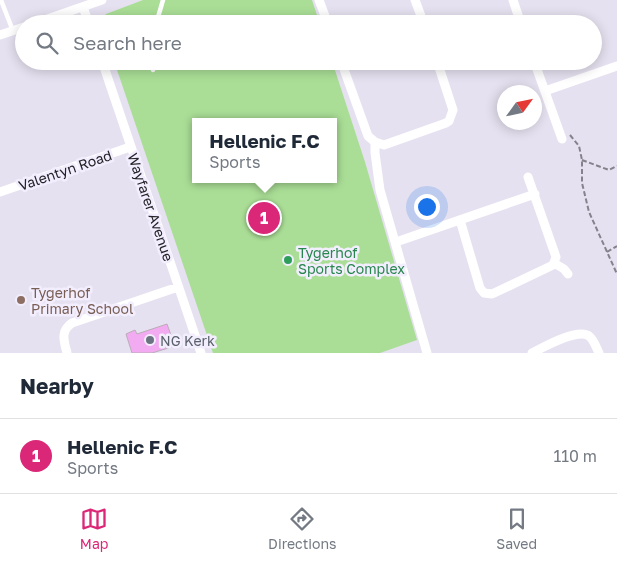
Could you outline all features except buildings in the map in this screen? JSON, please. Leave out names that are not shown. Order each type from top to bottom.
[{"type":"street","points":[[59,15],[102,0]]},
{"type":"street","points":[[319,0],[325,15]]},
{"type":"street","points":[[416,0],[421,15]]},
{"type":"street","points":[[512,0],[518,15]]},
{"type":"street","points":[[83,7],[86,15]]},
{"type":"street","points":[[0,35],[13,31]]},
{"type":"street","points":[[545,91],[617,66]]},
{"type":"street","name":"Wayfarer Avenue","points":[[105,70],[201,353]]},
{"type":"street","points":[[344,70],[368,136],[384,145],[449,121],[453,110],[440,70]]},
{"type":"street","points":[[537,70],[562,139]]},
{"type":"street","points":[[376,142],[375,153],[380,190],[427,353]]},
{"type":"street","name":"Valentyn Road","points":[[0,192],[130,147]]},
{"type":"street","points":[[460,220],[480,288],[484,293],[492,294],[500,291],[548,268],[554,263],[556,256],[528,177]]},
{"type":"street","points":[[396,242],[535,194]]},
{"type":"street","points":[[554,263],[568,274]]},
{"type":"street","points":[[67,353],[63,340],[64,331],[72,323],[178,287]]},
{"type":"street","points":[[532,353],[574,334],[583,333],[591,338],[599,353]]},
{"type":"lane","points":[[1,0],[13,31]]},
{"type":"lane","points":[[159,15],[163,0]]},
{"type":"path","points":[[556,121],[579,146],[582,160],[582,183],[589,212],[617,274]]},
{"type":"path","points":[[582,160],[610,170],[617,166]]},
{"type":"path","points":[[607,252],[617,246]]},
{"type":"green space","points":[[143,0],[312,0],[317,15],[105,15]]},
{"type":"green space","name":"Tygerhof Sports Complex","points":[[117,70],[335,70],[365,162],[417,340],[380,353],[213,353]]},
{"type":"place","name":"Hellenic F.C","points":[[264,218]]},
{"type":"place","name":"Tygerhof Sports Complex","points":[[288,260]]},
{"type":"place","name":"Tygerhof Primary School","points":[[21,300]]},
{"type":"place","name":"NG Kerk","points":[[150,340]]}]
